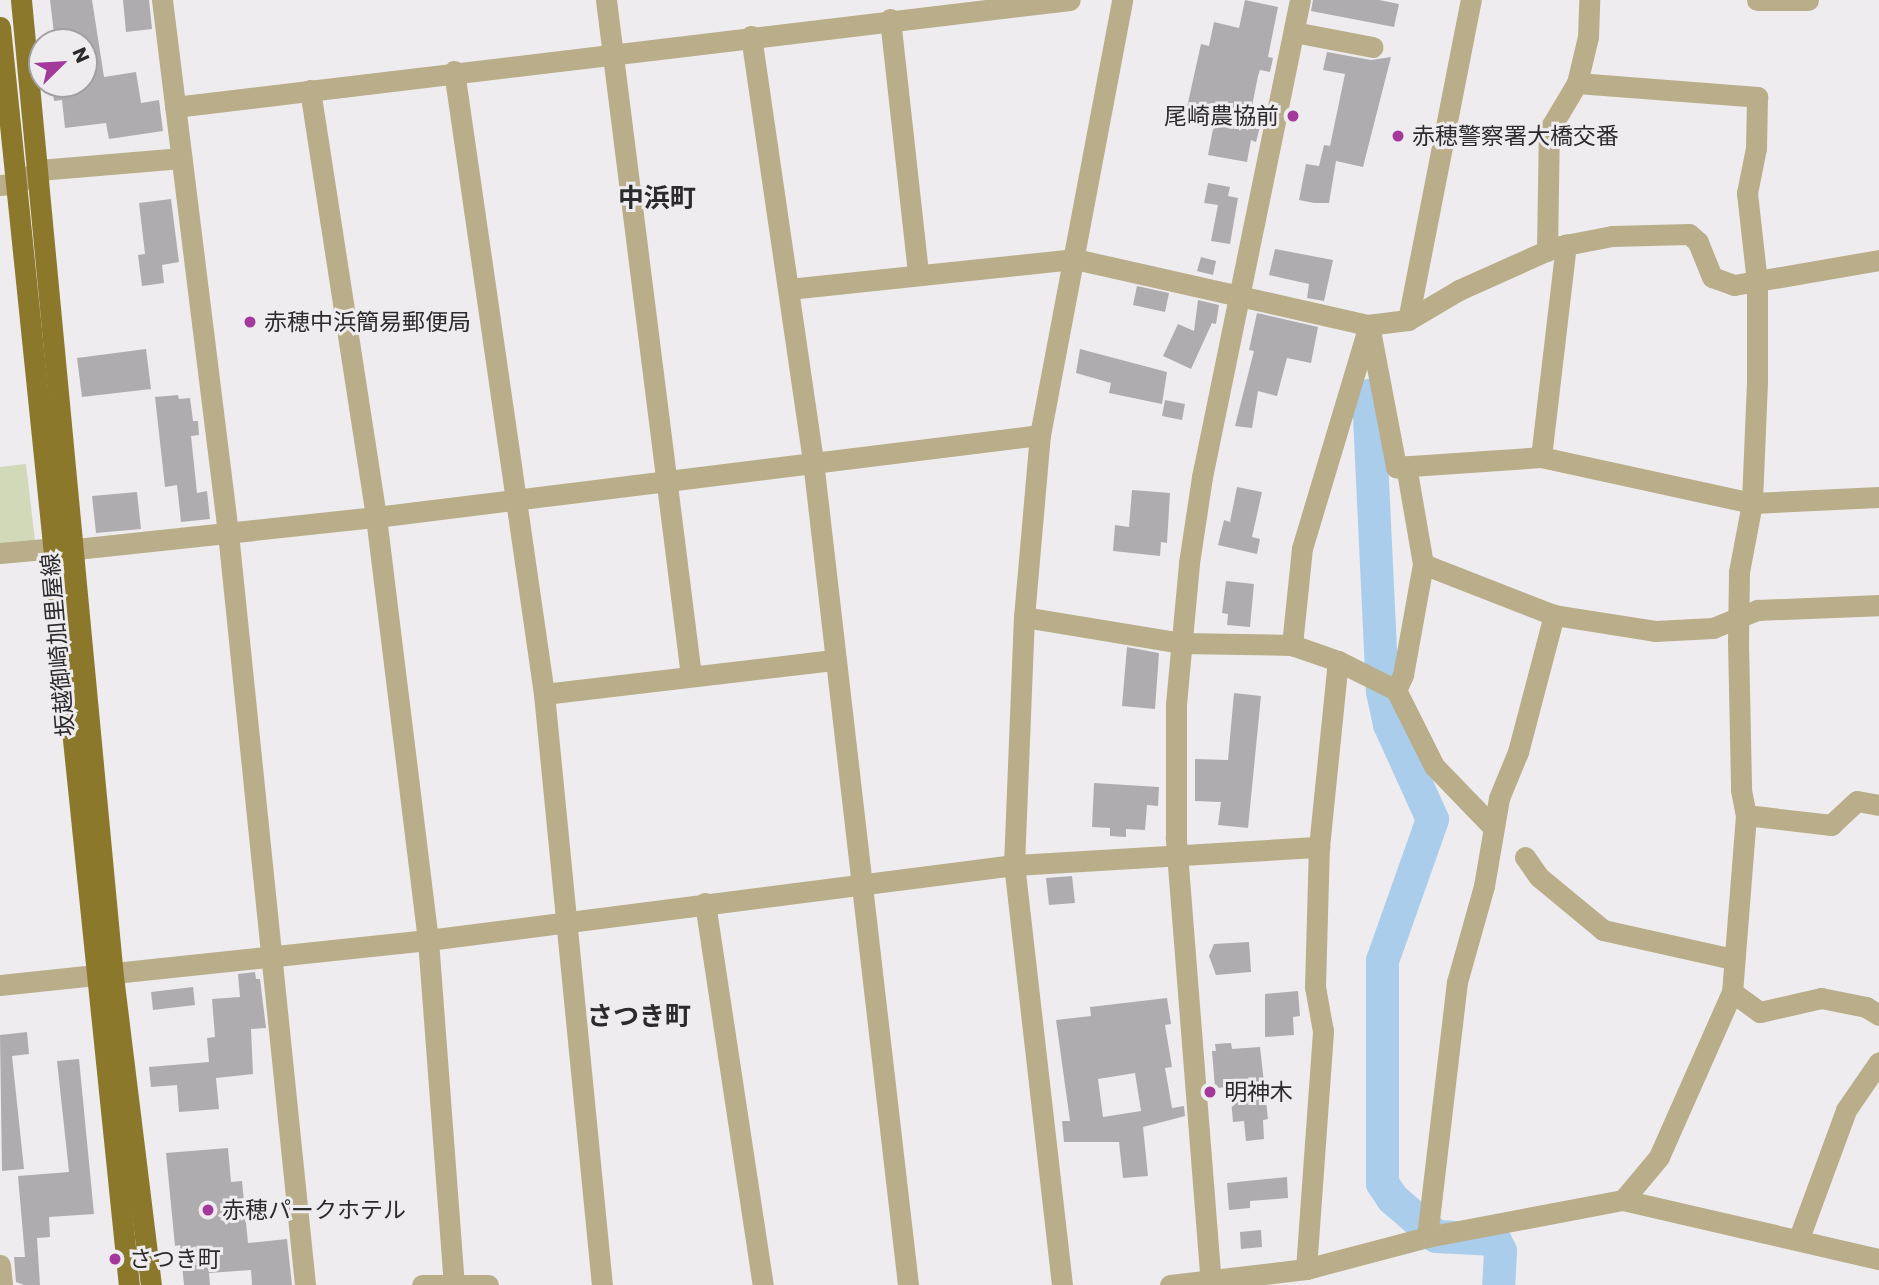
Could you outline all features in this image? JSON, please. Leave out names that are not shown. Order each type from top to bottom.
[{"type":"main road","name":"坂越御崎加里屋線","points":[[21,0],[39,170],[66,548],[106,976],[130,1285]]},
{"type":"main road","name":"坂越御崎加里屋線","points":[[0,27],[8,184],[66,548]]},
{"type":"main road","name":"坂越御崎加里屋線","points":[[106,976],[151,1285]]},
{"type":"street","points":[[162,0],[228,533],[305,1285]]},
{"type":"street","points":[[606,0],[691,676]]},
{"type":"street","points":[[175,107],[454,71],[1070,0]]},
{"type":"street","points":[[1062,1285],[1014,865],[1024,617],[1040,435],[1122,0]]},
{"type":"street","points":[[1211,1283],[1177,855],[1175,755],[1181,643],[1202,477],[1300,0]]},
{"type":"street","points":[[1408,320],[1471,0]]},
{"type":"street","points":[[1541,457],[1556,247],[1549,130],[1577,83],[1588,37],[1590,0]]},
{"type":"street","points":[[1757,0],[1808,0]]},
{"type":"street","points":[[890,19],[918,274]]},
{"type":"street","points":[[1294,32],[1373,47]]},
{"type":"street","points":[[751,36],[813,461],[833,660],[908,1285]]},
{"type":"street","points":[[454,71],[519,496],[544,694],[570,921],[602,1285]]},
{"type":"street","points":[[1577,83],[1757,97],[1756,148],[1747,193],[1757,282],[1752,503],[1739,572],[1741,790],[1746,815],[1732,992],[1659,1157],[1623,1200]]},
{"type":"street","points":[[310,90],[376,517],[428,940],[454,1282]]},
{"type":"street","points":[[8,184],[39,170],[181,158]]},
{"type":"street","points":[[789,289],[1075,259],[1241,293],[1369,325],[1408,320],[1460,290],[1556,247],[1612,236],[1689,234],[1698,242],[1712,277],[1734,285],[1879,260]]},
{"type":"street","points":[[1369,325],[1396,467],[1541,457],[1752,503],[1879,497]]},
{"type":"street","points":[[1292,645],[1301,548],[1369,325]]},
{"type":"street","points":[[0,553],[376,517],[519,496],[1040,435]]},
{"type":"street","points":[[1396,690],[1403,676],[1423,564],[1406,466]]},
{"type":"street","points":[[1423,564],[1554,615],[1655,631],[1713,628],[1757,610],[1879,605]]},
{"type":"street","points":[[1427,1237],[1457,982],[1484,886],[1493,827],[1554,615]]},
{"type":"street","points":[[1024,617],[1181,643],[1292,645],[1338,661],[1396,690],[1426,755],[1493,827]]},
{"type":"street","points":[[544,694],[833,660]]},
{"type":"street","points":[[1306,1269],[1323,1031],[1315,986],[1319,847],[1338,661]]},
{"type":"street","points":[[1746,815],[1830,825],[1857,801],[1879,805]]},
{"type":"street","points":[[0,985],[106,976],[428,940],[1014,865],[1319,847]]},
{"type":"street","points":[[1525,857],[1539,877],[1603,930],[1733,959]]},
{"type":"street","points":[[705,903],[762,1285]]},
{"type":"street","points":[[1732,992],[1760,1012],[1821,998],[1866,1007],[1879,1015]]},
{"type":"street","points":[[1799,1238],[1846,1110],[1879,1062]]},
{"type":"street","points":[[1170,1285],[1211,1283],[1306,1269],[1427,1237],[1623,1200],[1799,1238],[1879,1259]]},
{"type":"street","points":[[0,1265],[2,1285]]},
{"type":"street","points":[[422,1285],[454,1282],[488,1285]]},
{"type":"green space","points":[[26,464],[35,541],[0,545],[0,467]]},
{"type":"building","points":[[50,0],[92,0],[96,28],[53,28]]},
{"type":"building","points":[[123,0],[149,0],[152,29],[126,32]]},
{"type":"building","points":[[1245,0],[1278,7],[1268,57],[1273,58],[1270,72],[1260,70],[1250,116],[1262,119],[1256,142],[1251,140],[1247,162],[1208,155],[1216,113],[1187,107],[1201,44],[1209,46],[1214,22],[1239,28]]},
{"type":"building","points":[[1313,0],[1379,0],[1399,4],[1394,27],[1311,11]]},
{"type":"building","points":[[98,38],[104,77],[136,72],[141,103],[159,100],[163,131],[109,139],[106,123],[65,128],[62,100],[54,101],[54,98],[98,98]]},
{"type":"building","points":[[1327,52],[1371,60],[1391,57],[1363,167],[1336,161],[1329,203],[1314,203],[1299,200],[1306,164],[1319,166],[1324,145],[1330,146],[1345,74],[1323,70]]},
{"type":"building","points":[[1208,183],[1230,187],[1228,196],[1238,198],[1230,244],[1211,241],[1218,205],[1204,203]]},
{"type":"building","points":[[171,199],[179,262],[162,265],[164,283],[142,286],[138,255],[145,254],[139,203]]},
{"type":"building","points":[[1275,249],[1333,260],[1324,301],[1307,298],[1309,284],[1269,275]]},
{"type":"building","points":[[1201,257],[1216,261],[1213,275],[1197,271]]},
{"type":"building","points":[[1137,286],[1169,293],[1165,312],[1133,305]]},
{"type":"building","points":[[1198,300],[1219,305],[1216,324],[1212,323],[1191,369],[1163,356],[1178,324],[1194,331]]},
{"type":"building","points":[[1257,313],[1318,327],[1311,363],[1287,358],[1277,396],[1258,391],[1252,428],[1235,426],[1254,351],[1249,350]]},
{"type":"building","points":[[146,349],[151,389],[82,397],[77,358]]},
{"type":"building","points":[[1080,349],[1167,372],[1162,404],[1109,393],[1111,383],[1076,373]]},
{"type":"building","points":[[178,395],[179,399],[190,398],[193,421],[198,421],[199,435],[191,436],[197,493],[207,491],[210,519],[181,522],[177,485],[165,487],[155,397]]},
{"type":"building","points":[[1165,400],[1185,404],[1182,420],[1162,416]]},
{"type":"building","points":[[1237,487],[1262,492],[1252,537],[1260,539],[1257,554],[1218,545],[1224,520],[1230,522]]},
{"type":"building","points":[[1132,490],[1170,493],[1167,543],[1161,542],[1160,556],[1113,551],[1115,525],[1129,527]]},
{"type":"building","points":[[137,492],[141,529],[96,533],[92,496]]},
{"type":"building","points":[[1226,581],[1254,584],[1250,627],[1227,625],[1228,614],[1222,613]]},
{"type":"building","points":[[1127,647],[1159,653],[1155,709],[1122,706]]},
{"type":"building","points":[[1234,693],[1261,696],[1248,828],[1218,825],[1221,802],[1195,801],[1195,759],[1228,760]]},
{"type":"building","points":[[1094,783],[1159,787],[1158,806],[1147,805],[1145,830],[1126,829],[1126,837],[1110,836],[1110,828],[1092,827]]},
{"type":"building","points":[[1072,876],[1075,903],[1049,905],[1046,878]]},
{"type":"building","points":[[1249,942],[1251,972],[1216,975],[1209,956],[1214,944]]},
{"type":"building","points":[[255,972],[256,979],[260,979],[266,1028],[251,1029],[253,1074],[216,1078],[219,1109],[179,1112],[177,1085],[151,1087],[149,1067],[209,1062],[207,1038],[215,1037],[212,999],[240,997],[238,974]]},
{"type":"building","points":[[193,987],[195,1005],[153,1010],[151,992]]},
{"type":"building","points":[[1298,991],[1300,1016],[1293,1017],[1294,1035],[1265,1037],[1265,994]]},
{"type":"building","points":[[1167,998],[1171,1024],[1165,1025],[1172,1067],[1165,1068],[1172,1108],[1184,1106],[1185,1116],[1143,1127],[1148,1176],[1123,1178],[1119,1142],[1064,1142],[1062,1121],[1070,1121],[1056,1020],[1091,1016],[1090,1007]],"holes":[[[1135,1073],[1141,1111],[1103,1117],[1098,1079]]]},
{"type":"building","points":[[27,1032],[29,1054],[12,1056],[24,1169],[2,1171],[0,1035]]},
{"type":"building","points":[[1231,1043],[1232,1049],[1260,1047],[1268,1119],[1263,1120],[1264,1139],[1246,1141],[1244,1121],[1233,1122],[1230,1087],[1215,1088],[1212,1051],[1216,1051],[1215,1044]]},
{"type":"building","points":[[79,1059],[94,1214],[49,1217],[50,1237],[37,1238],[40,1285],[24,1285],[16,1282],[14,1257],[25,1257],[18,1176],[69,1172],[57,1061]]},
{"type":"building","name":"赤穂パークホテル","points":[[228,1148],[231,1182],[242,1181],[248,1243],[287,1239],[292,1285],[252,1285],[251,1270],[209,1273],[210,1285],[184,1285],[180,1245],[175,1246],[166,1153]]},
{"type":"building","points":[[1287,1177],[1288,1198],[1250,1201],[1250,1208],[1229,1210],[1227,1183]]},
{"type":"building","points":[[1261,1230],[1262,1247],[1241,1249],[1240,1232]]},
{"type":"waterway","points":[[1368,395],[1382,691],[1389,724],[1432,819],[1382,960],[1382,1183],[1392,1198],[1436,1236],[1494,1239],[1500,1251],[1498,1285]]},
{"type":"place","name":"尾崎農協前","points":[[1293,116]]},
{"type":"place","name":"赤穂警察署大橋交番","points":[[1398,136]]},
{"type":"place","name":"赤穂中浜簡易郵便局","points":[[250,322]]},
{"type":"place","name":"明神木","points":[[1210,1092]]},
{"type":"place","name":"赤穂パークホテル","points":[[208,1210]]},
{"type":"place","name":"さつき町","points":[[115,1259]]},
{"type":"district","name":"中浜町","points":[[657,199]]},
{"type":"district","name":"さつき町","points":[[639,1017]]}]
